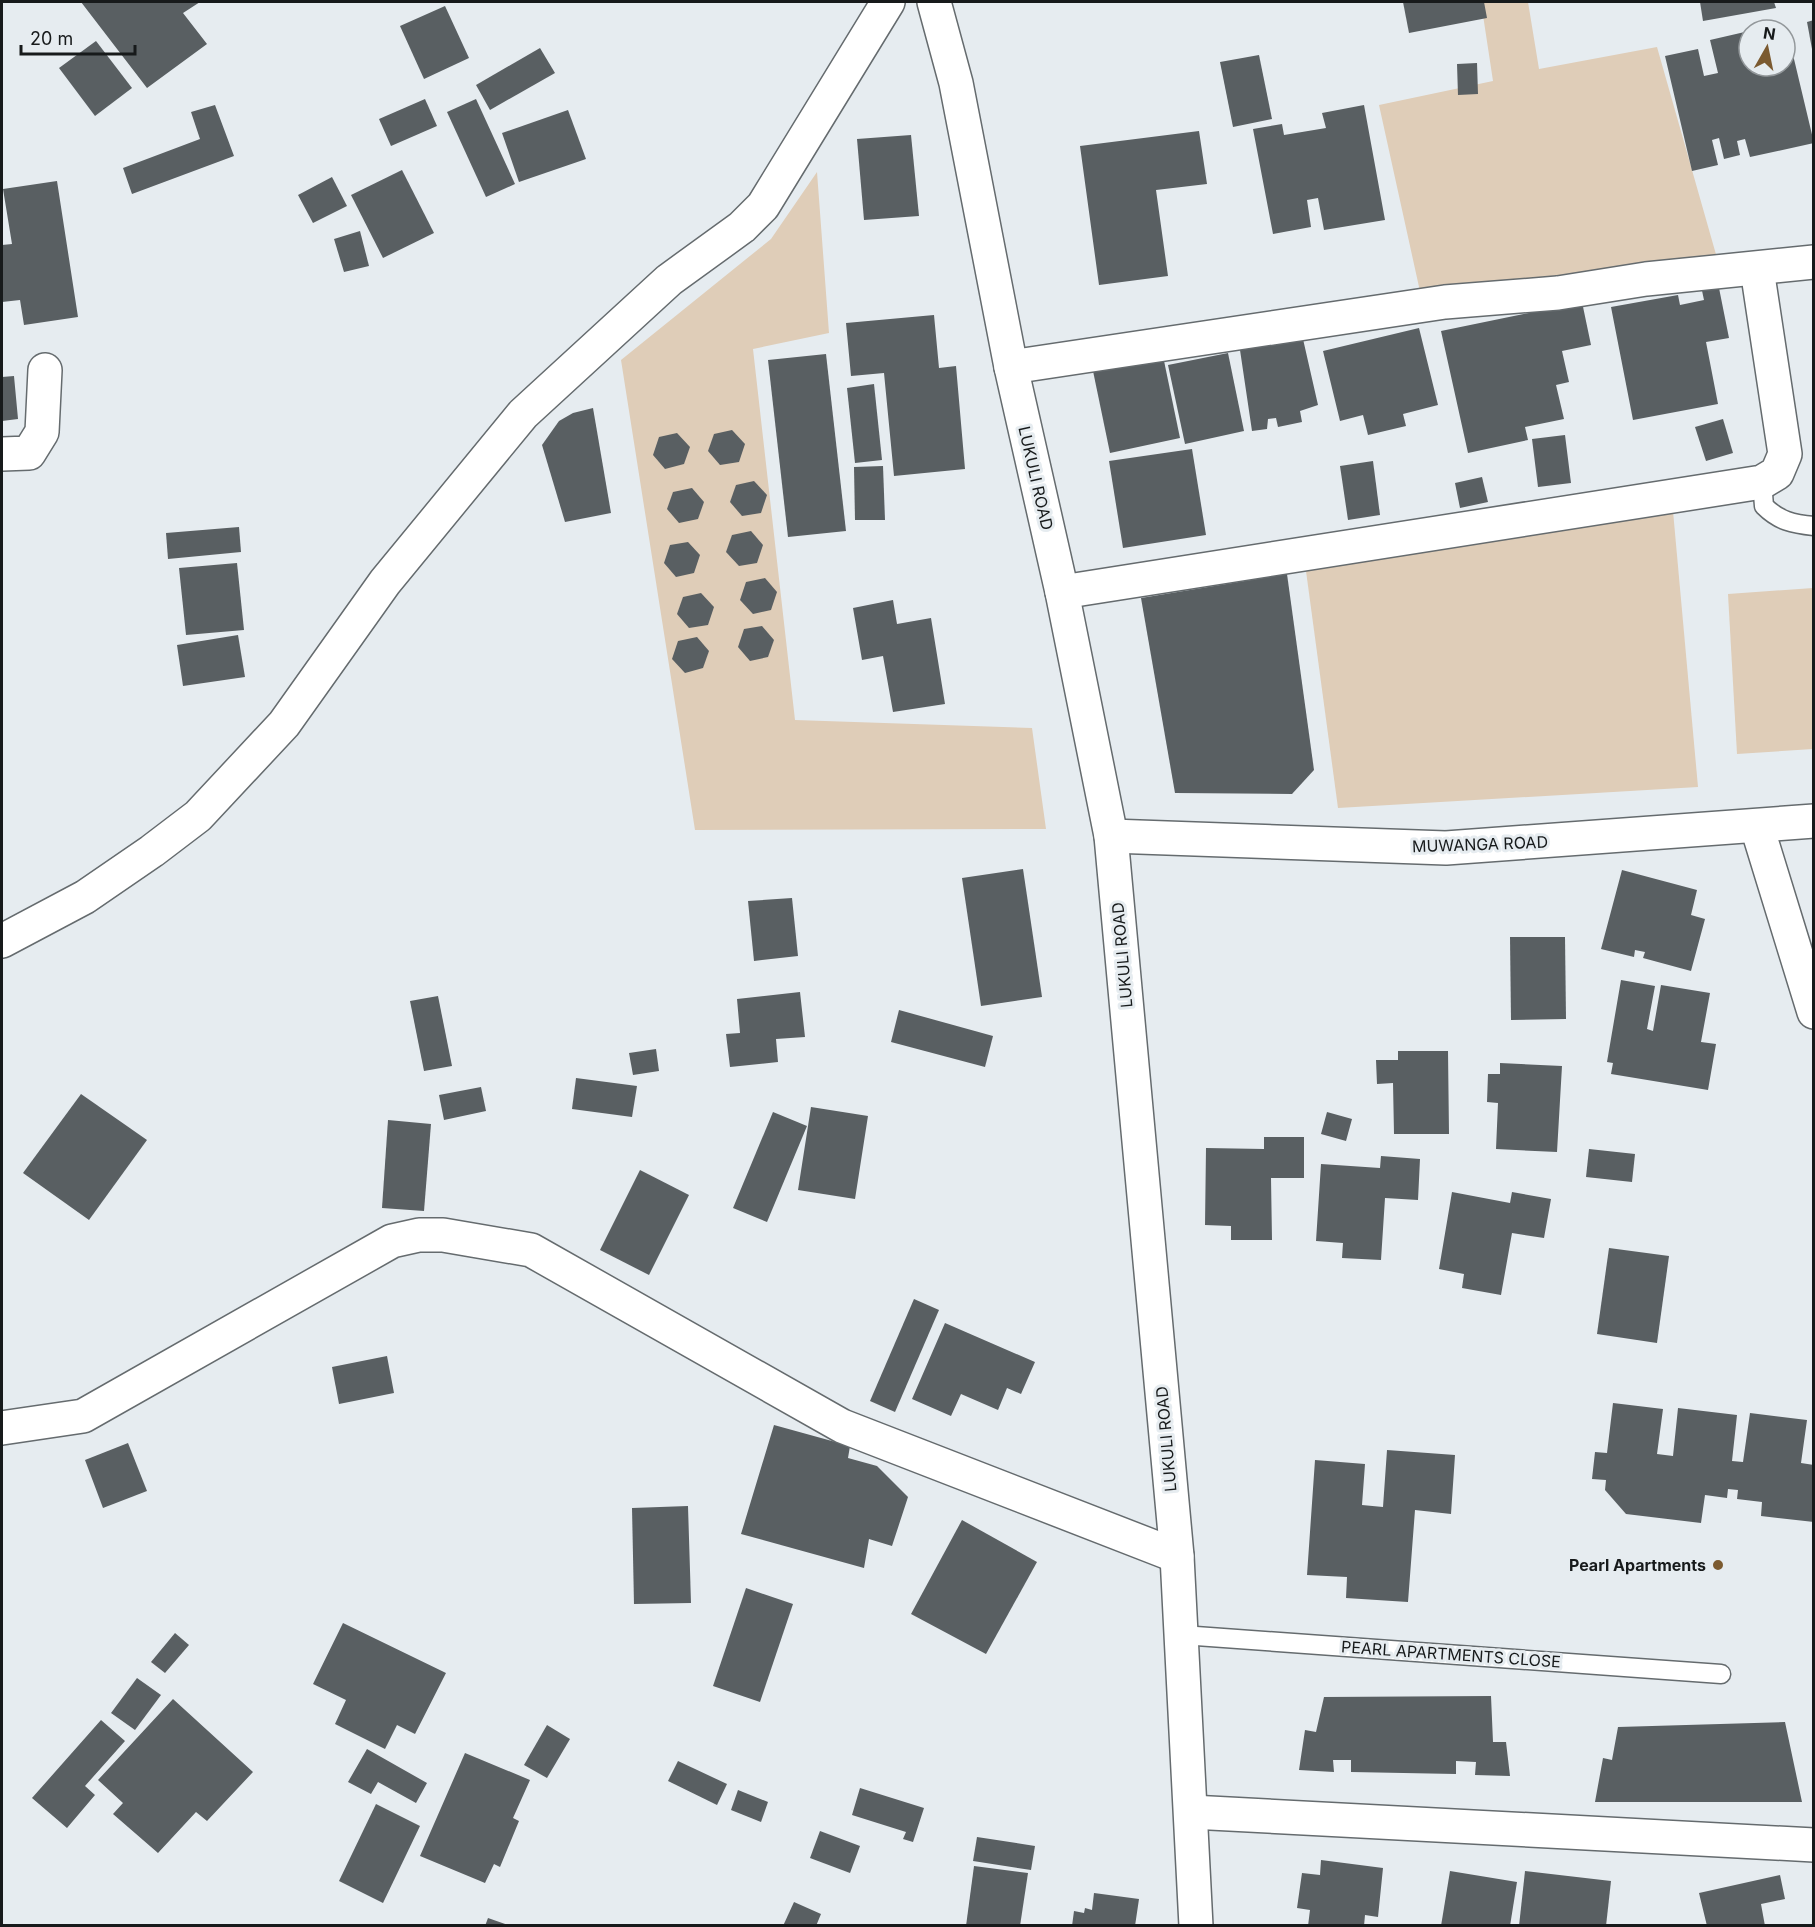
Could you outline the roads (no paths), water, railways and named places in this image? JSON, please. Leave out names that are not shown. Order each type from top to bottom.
[{"type":"street","points":[[2,941],[85,897],[152,851],[198,816],[241,772],[284,724],[385,582],[523,414],[662,286],[742,227],[763,206],[888,2]]},
{"type":"street","name":"LUKULI ROAD","points":[[934,2],[956,83],[1011,367],[1062,591],[1111,836],[1177,1556],[1196,1926]]},
{"type":"street","points":[[1011,367],[1444,302],[1558,293],[1646,279],[1814,262]]},
{"type":"street","points":[[1062,591],[1762,482],[1777,473],[1785,454],[1757,269]]},
{"type":"street","points":[[2,454],[29,453],[42,432],[45,370]]},
{"type":"street","name":"MUWANGA ROAD","points":[[1111,836],[1446,848],[1757,827],[1814,821]]},
{"type":"street","points":[[1757,827],[1814,1012]]},
{"type":"street","points":[[2,1428],[83,1416],[392,1241],[419,1235],[443,1235],[531,1250],[842,1426],[1177,1556]]},
{"type":"street","points":[[1191,1812],[1814,1845]]},
{"type":"lane","points":[[1762,482],[1764,506],[1775,518],[1795,525],[1814,526]]},
{"type":"lane","name":"PEARL APARTMENTS CLOSE","points":[[1182,1635],[1721,1674]]},
{"type":"place","name":"Pearl Apartments","points":[[1718,1565]]}]
